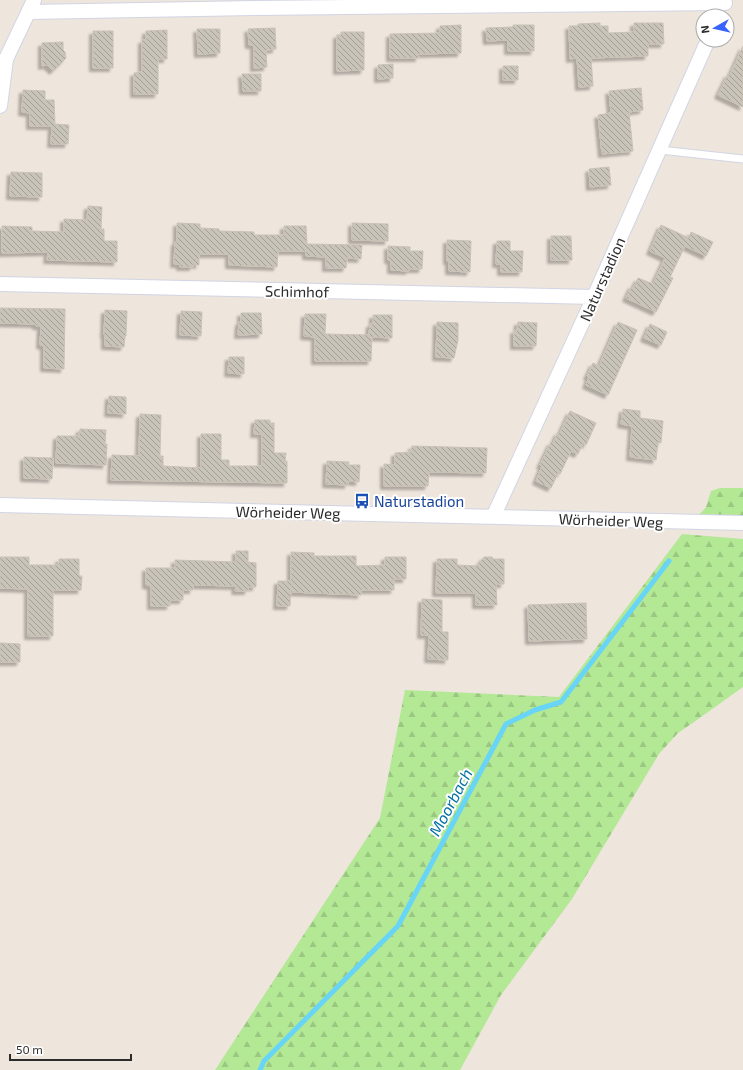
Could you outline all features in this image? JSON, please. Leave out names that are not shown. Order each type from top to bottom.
[{"type":"street","points":[[0,106],[3,59],[31,6],[726,2]]},
{"type":"street","name":"Naturstadion","points":[[493,517],[594,297],[705,48]]},
{"type":"street","name":"Schimhof","points":[[0,284],[594,297]]},
{"type":"street","name":"Wörheider Weg","points":[[0,505],[743,523]]},
{"type":"lane","points":[[660,150],[743,159]]},
{"type":"green space","points":[[720,488],[743,488],[743,516],[699,515],[706,507],[711,491]]},
{"type":"green space","points":[[682,534],[743,539],[743,687],[678,733],[659,754],[572,899],[501,995],[460,1070],[215,1070],[380,818],[405,690],[559,697]]},
{"type":"building","points":[[600,23],[600,26],[608,26],[608,33],[634,32],[634,23],[663,23],[664,44],[648,44],[648,56],[591,58],[593,86],[579,87],[577,58],[570,59],[569,26]]},
{"type":"building","points":[[461,25],[461,53],[418,54],[419,58],[390,58],[390,34],[440,33],[440,26]]},
{"type":"building","points":[[513,25],[534,25],[534,51],[508,51],[508,40],[487,41],[486,28],[513,27]]},
{"type":"building","points":[[275,28],[276,49],[266,50],[267,67],[254,68],[254,45],[249,45],[248,29]]},
{"type":"building","points":[[197,29],[220,29],[220,53],[198,54]]},
{"type":"building","points":[[167,30],[167,59],[158,59],[158,94],[134,94],[134,73],[142,72],[142,40],[146,40],[146,31]]},
{"type":"building","points":[[93,31],[113,31],[113,68],[93,68]]},
{"type":"building","points":[[341,32],[364,32],[364,70],[337,71],[337,35],[341,35]]},
{"type":"building","points":[[63,42],[63,50],[66,58],[53,71],[47,65],[42,66],[42,43]]},
{"type":"building","points":[[743,46],[743,107],[718,95],[728,74],[730,75]]},
{"type":"building","points":[[393,64],[393,78],[378,79],[378,65]]},
{"type":"building","points":[[503,66],[518,66],[518,80],[503,80]]},
{"type":"building","points":[[242,74],[261,74],[261,91],[243,91]]},
{"type":"building","points":[[641,88],[643,110],[629,112],[633,151],[602,154],[598,115],[611,113],[609,91]]},
{"type":"building","points":[[23,90],[45,91],[45,100],[54,100],[55,124],[69,125],[68,144],[51,144],[52,126],[30,126],[30,113],[22,112]]},
{"type":"building","points":[[609,167],[611,185],[590,187],[589,169]]},
{"type":"building","points":[[11,172],[42,173],[42,197],[10,196]]},
{"type":"building","points":[[88,206],[102,207],[101,229],[104,229],[104,241],[117,241],[117,262],[47,260],[48,252],[2,253],[2,226],[32,227],[32,231],[64,232],[64,219],[87,220]]},
{"type":"building","points":[[177,223],[200,224],[200,228],[219,229],[219,231],[254,232],[254,235],[284,235],[284,226],[306,226],[307,244],[362,245],[361,259],[347,258],[346,268],[326,268],[326,257],[306,256],[306,251],[278,251],[277,267],[229,265],[229,254],[199,254],[199,265],[193,264],[193,267],[180,267],[180,264],[174,264],[175,242],[177,242]]},
{"type":"building","points":[[352,223],[388,224],[388,241],[352,240]]},
{"type":"building","points":[[661,225],[689,238],[691,232],[713,242],[706,256],[685,246],[670,277],[673,278],[656,312],[626,298],[632,285],[634,287],[638,278],[653,284],[665,258],[650,251]]},
{"type":"building","points":[[551,236],[571,236],[572,260],[551,260]]},
{"type":"building","points":[[447,240],[471,241],[470,272],[449,271],[449,261],[447,261]]},
{"type":"building","points":[[497,241],[510,241],[510,251],[523,251],[522,272],[501,272],[501,264],[496,264]]},
{"type":"building","points":[[388,246],[410,247],[410,251],[423,251],[422,269],[409,269],[409,271],[391,270],[391,260],[388,260]]},
{"type":"building","points":[[0,308],[65,309],[64,369],[44,368],[44,346],[40,345],[41,326],[36,326],[36,324],[0,323]]},
{"type":"building","points":[[105,310],[127,311],[124,347],[105,346]]},
{"type":"building","points":[[181,311],[202,312],[201,336],[180,335]]},
{"type":"building","points":[[241,313],[261,313],[262,334],[238,335],[239,322],[241,322]]},
{"type":"building","points":[[305,314],[326,314],[325,334],[369,335],[370,324],[373,324],[373,315],[392,315],[392,338],[372,337],[371,361],[315,361],[315,337],[304,336]]},
{"type":"building","points":[[437,322],[458,323],[458,340],[454,358],[436,357]]},
{"type":"building","points":[[518,322],[537,323],[536,346],[514,346],[514,330],[517,331]]},
{"type":"building","points":[[618,322],[637,330],[608,395],[586,385],[589,377],[587,376],[593,363],[599,366]]},
{"type":"building","points":[[650,324],[667,332],[661,345],[644,338]]},
{"type":"building","points":[[229,357],[244,357],[244,374],[228,373]]},
{"type":"building","points":[[109,396],[126,397],[126,414],[108,413]]},
{"type":"building","points":[[623,409],[640,411],[640,418],[663,421],[661,443],[658,442],[656,460],[630,457],[632,426],[621,424]]},
{"type":"building","points":[[570,411],[596,423],[586,445],[583,443],[578,454],[571,451],[560,474],[558,473],[551,488],[536,481],[542,466],[540,465],[551,442],[553,443],[558,432],[560,433]]},
{"type":"building","points":[[140,414],[161,415],[160,456],[163,456],[163,466],[201,468],[201,434],[221,434],[221,460],[229,460],[229,466],[262,466],[262,434],[254,434],[255,420],[270,420],[270,423],[274,423],[274,453],[286,453],[285,461],[287,461],[287,483],[111,480],[112,455],[139,456]]},
{"type":"building","points":[[80,429],[106,430],[106,465],[56,463],[57,436],[79,436]]},
{"type":"building","points":[[412,446],[487,448],[486,473],[429,472],[428,486],[384,486],[384,464],[395,465],[395,453],[411,452]]},
{"type":"building","points":[[24,457],[53,458],[52,479],[24,478]]},
{"type":"building","points":[[327,461],[349,462],[348,465],[360,465],[359,482],[348,481],[348,485],[326,484]]},
{"type":"building","points":[[236,551],[248,551],[248,562],[256,563],[256,587],[248,587],[248,591],[235,591],[236,586],[193,585],[193,590],[183,590],[183,600],[170,600],[170,606],[151,606],[151,586],[146,585],[146,568],[175,568],[175,560],[236,562]]},
{"type":"building","points":[[291,552],[314,553],[314,556],[356,556],[356,566],[385,565],[385,557],[406,557],[406,579],[394,579],[394,590],[361,590],[361,595],[291,592],[291,585],[290,606],[277,606],[278,581],[291,581]]},
{"type":"building","points":[[0,557],[29,557],[29,565],[59,565],[59,559],[79,559],[79,576],[82,576],[81,590],[53,590],[53,636],[28,636],[28,589],[0,588]]},
{"type":"building","points":[[484,557],[504,559],[504,584],[496,584],[497,605],[476,605],[476,593],[436,593],[437,559],[457,559],[457,565],[477,566]]},
{"type":"building","points":[[422,599],[442,600],[442,632],[448,632],[448,660],[428,659],[429,635],[421,635]]},
{"type":"building","points":[[586,603],[587,639],[529,641],[528,605]]},
{"type":"building","points":[[0,643],[20,644],[20,662],[0,662]]},
{"type":"waterway","name":"Moorbach","points":[[260,1070],[264,1061],[398,926],[506,724],[535,710],[561,702],[669,561]]},
{"type":"place","name":"Naturstadion","points":[[362,501]]}]
